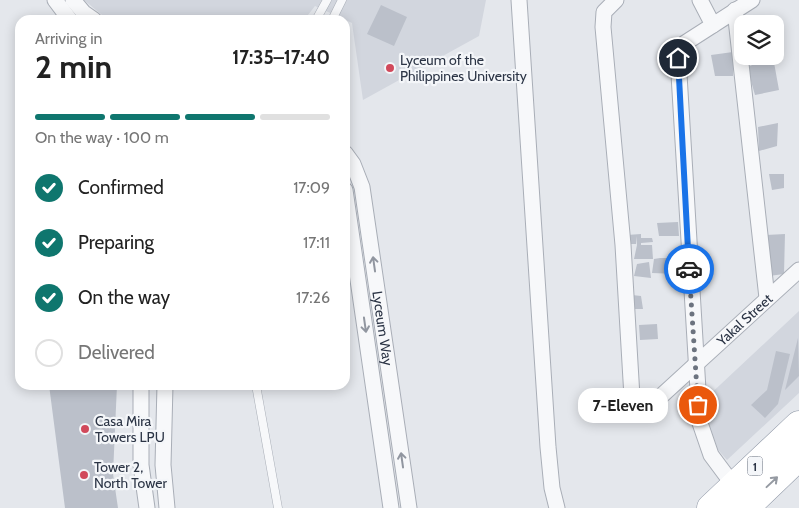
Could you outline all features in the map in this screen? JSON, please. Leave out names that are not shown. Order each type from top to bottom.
[{"type":"highway","name":"1","points":[[746,501],[799,425]]},
{"type":"highway","name":"1","points":[[712,508],[746,501],[799,456]]},
{"type":"street","points":[[56,0],[66,15]]},
{"type":"street","points":[[73,0],[87,15]]},
{"type":"street","points":[[519,0],[548,447],[552,488],[557,508]]},
{"type":"street","name":"Yakal Street","points":[[616,0],[604,12],[603,27],[624,254],[632,397],[635,404],[647,409],[799,270]]},
{"type":"street","points":[[700,0],[713,24]]},
{"type":"street","points":[[746,501],[718,468],[703,438],[700,423],[695,367],[678,58],[679,50],[685,43],[752,0]]},
{"type":"street","points":[[736,10],[767,298]]},
{"type":"street","name":"Lyceum Way","points":[[350,160],[364,195],[409,508]]},
{"type":"street","name":"Lyceum Way","points":[[350,225],[391,508]]},
{"type":"street","points":[[141,390],[141,465],[147,508]]},
{"type":"street","points":[[165,390],[164,465],[168,508]]},
{"type":"lane","points":[[319,15],[327,0]]},
{"type":"lane","points":[[334,15],[342,0]]},
{"type":"lane","points":[[257,390],[278,508]]},
{"type":"shaded area","name":"Lyceum of the Philippines University","points":[[84,0],[486,0],[479,36],[363,100],[350,15],[335,15],[315,6],[308,15],[102,15]]},
{"type":"shaded area","points":[[799,311],[799,393],[727,460],[713,444],[707,429],[705,399]]},
{"type":"building","points":[[381,5],[407,17],[394,46],[367,34]]},
{"type":"building","points":[[733,52],[733,76],[715,76],[711,55]]},
{"type":"building","points":[[752,65],[774,65],[779,90],[755,95],[747,67]]},
{"type":"building","points":[[778,123],[777,146],[759,151],[758,127]]},
{"type":"building","points":[[769,174],[784,174],[784,188],[772,190]]},
{"type":"building","points":[[678,222],[679,236],[659,236],[657,223]]},
{"type":"building","points":[[641,234],[641,238],[652,238],[653,242],[641,243],[641,245],[652,245],[653,259],[634,259],[637,245],[636,236],[636,244],[627,244],[627,235]]},
{"type":"building","points":[[785,234],[784,274],[769,276],[766,235]]},
{"type":"building","points":[[677,258],[677,274],[652,273],[654,259]]},
{"type":"building","points":[[649,262],[651,278],[634,276],[637,264]]},
{"type":"building","points":[[632,295],[641,296],[643,309],[631,309]]},
{"type":"building","points":[[657,324],[658,339],[640,340],[639,325]]},
{"type":"building","points":[[798,338],[799,376],[785,390]]},
{"type":"building","points":[[776,351],[790,354],[778,404],[765,418],[751,405],[767,390]]},
{"type":"building","name":"Casa Mira Towers LPU","points":[[50,390],[117,390],[113,474],[118,508],[65,508]]},
{"type":"way so far","points":[[689,269],[698,405]]},
{"type":"place","name":"Lyceum of the Philippines University","points":[[390,68]]},
{"type":"place","name":"7-Eleven","points":[[698,405]]},
{"type":"place","name":"Casa Mira Towers LPU","points":[[85,429]]},
{"type":"place","name":"Tower 2, North Tower","points":[[84,475]]},
{"type":"route","points":[[678,58],[689,269]]}]
